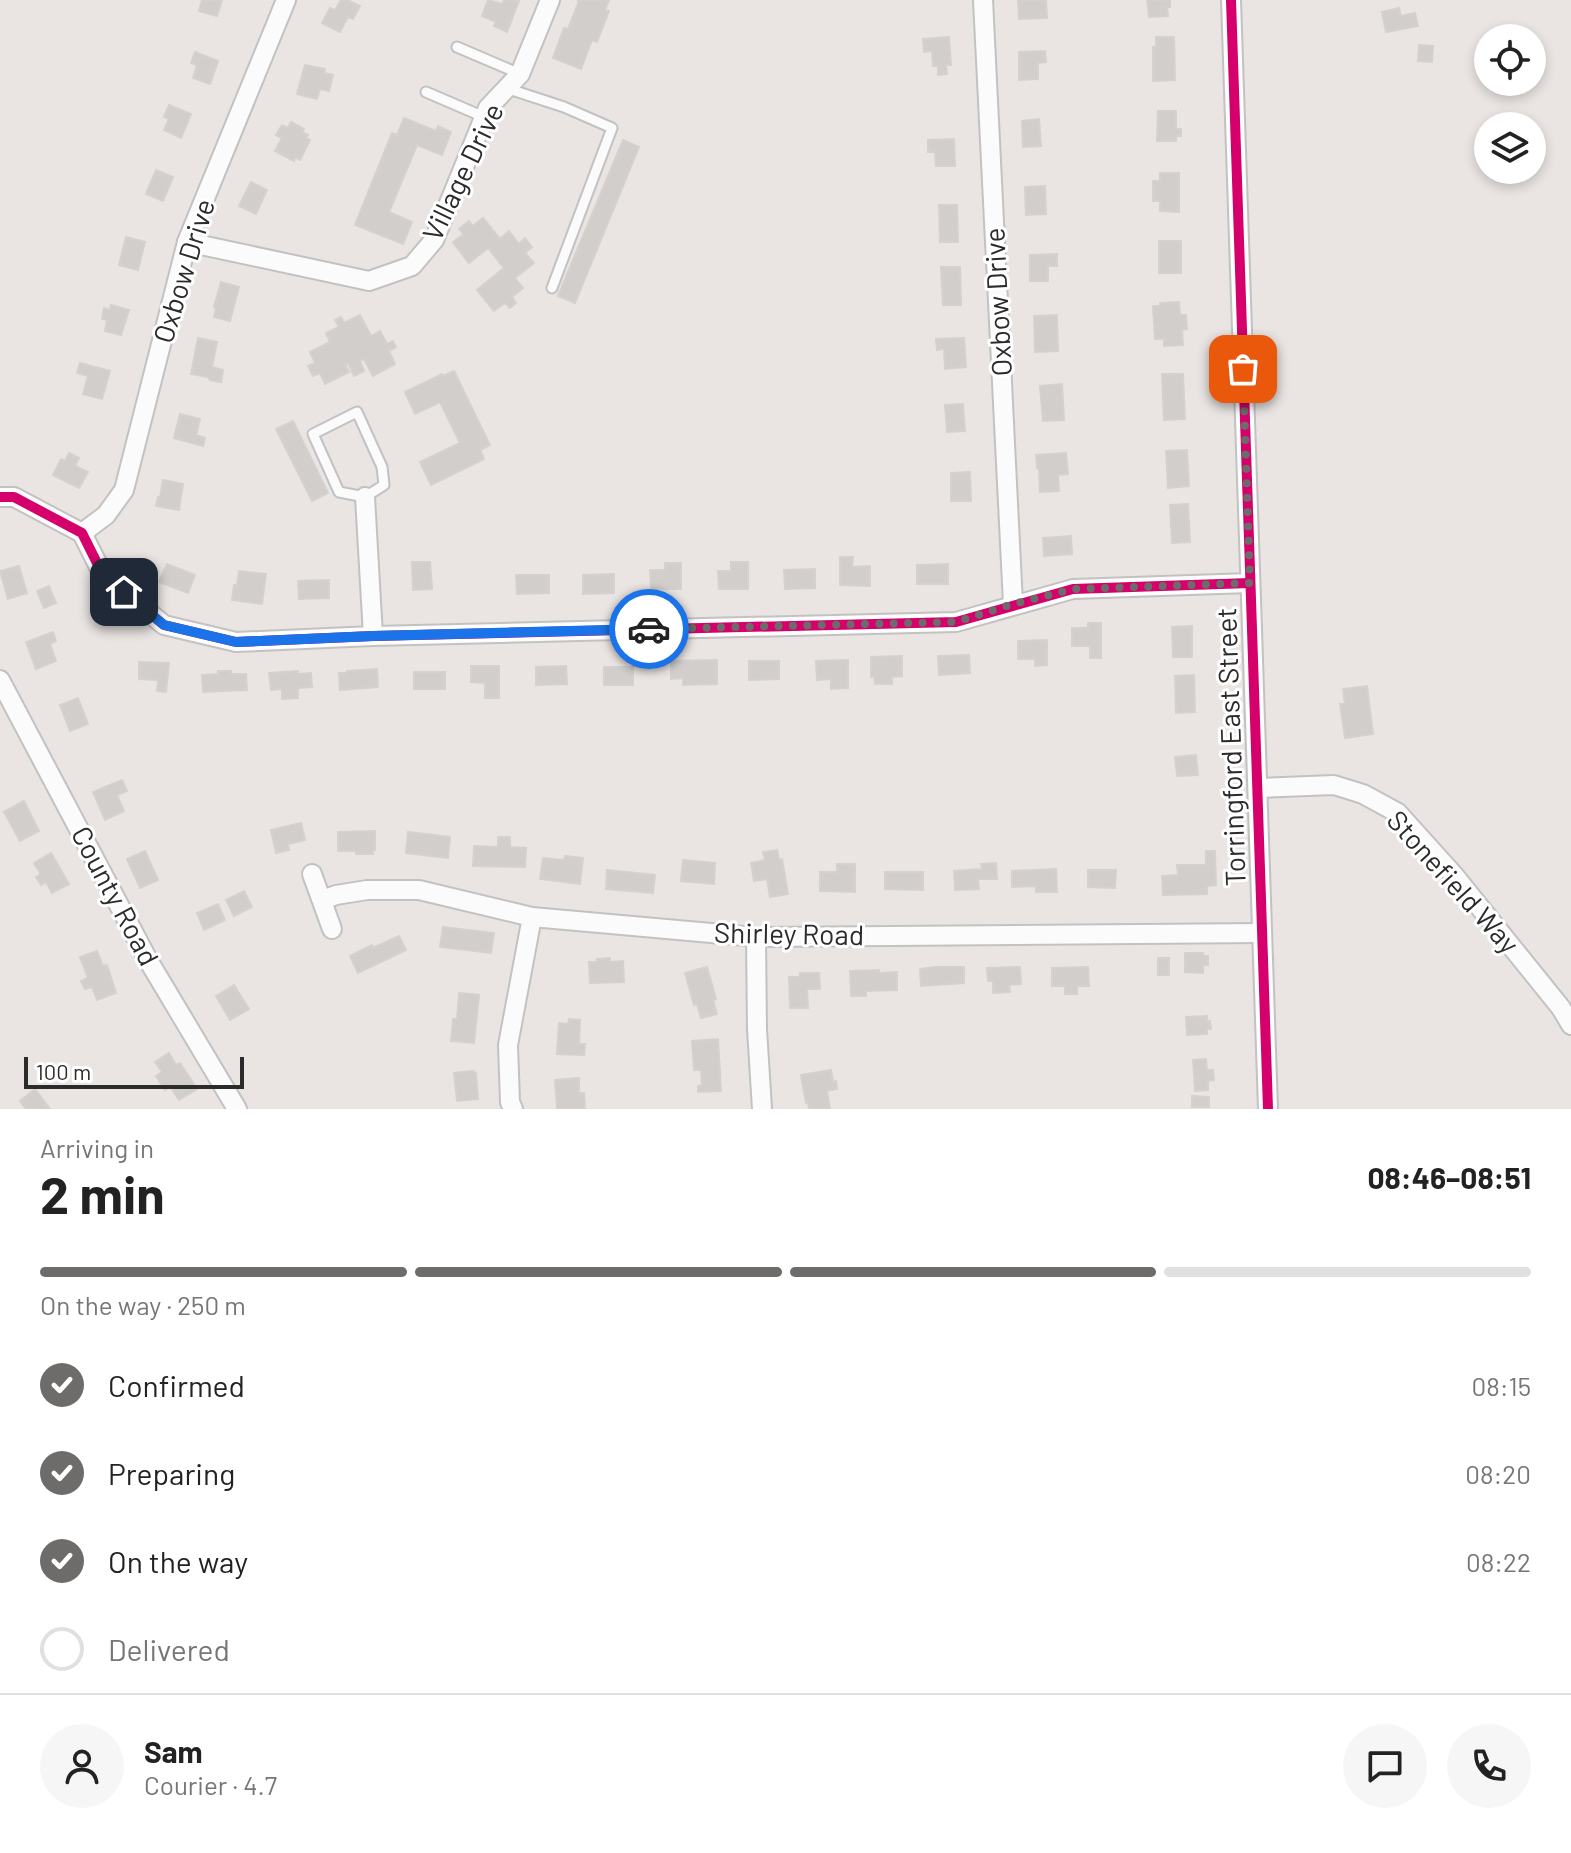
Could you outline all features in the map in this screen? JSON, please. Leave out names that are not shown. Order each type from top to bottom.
[{"type":"street","name":"Oxbow Drive","points":[[82,533],[106,515],[124,490],[187,242],[286,0]]},
{"type":"street","name":"Village Drive","points":[[187,242],[369,281],[412,266],[434,240],[488,108],[520,74],[550,0]]},
{"type":"street","name":"Oxbow Drive","points":[[983,0],[1013,604]]},
{"type":"street","name":"Torringford East Street","points":[[1236,1],[1250,583],[1268,1109]]},
{"type":"street","points":[[0,497],[14,497],[82,533],[103,575],[164,625],[236,642],[956,622],[1073,589],[1250,583]]},
{"type":"street","points":[[365,497],[373,636]]},
{"type":"street","name":"County Road","points":[[0,680],[148,960],[237,1109]]},
{"type":"street","name":"Stonefield Way","points":[[1258,788],[1334,785],[1363,794],[1398,813],[1453,874],[1561,1008],[1571,1025]]},
{"type":"street","points":[[312,874],[332,929]]},
{"type":"street","name":"Shirley Road","points":[[323,900],[367,890],[419,890],[532,917],[756,937],[1261,933]]},
{"type":"street","points":[[513,1109],[510,1102],[508,1045],[532,917]]},
{"type":"street","points":[[756,937],[762,1109]]},
{"type":"lane","points":[[457,47],[520,74]]},
{"type":"lane","points":[[506,88],[564,107],[612,128],[552,288]]},
{"type":"lane","points":[[426,92],[484,117]]},
{"type":"lane","points":[[357,412],[382,467],[384,485],[365,497],[339,492],[313,434],[357,412]]},
{"type":"building","points":[[202,0],[222,0],[217,16],[199,11]]},
{"type":"building","points":[[341,0],[360,6],[353,19],[348,17],[340,32],[322,23],[330,8],[335,10]]},
{"type":"building","points":[[488,0],[502,4],[504,0],[519,1],[507,32],[494,26],[496,22],[482,16]]},
{"type":"building","points":[[577,0],[609,0],[605,10],[609,11],[597,42],[592,40],[581,69],[553,58],[564,28],[568,29]]},
{"type":"building","points":[[1018,0],[1046,0],[1047,18],[1019,19]]},
{"type":"building","points":[[1147,0],[1170,0],[1168,16],[1149,17]]},
{"type":"building","points":[[1399,8],[1401,16],[1415,13],[1418,26],[1386,32],[1382,12]]},
{"type":"building","points":[[949,37],[951,65],[946,65],[947,74],[938,75],[938,66],[933,66],[932,51],[924,52],[923,39]]},
{"type":"building","points":[[1156,37],[1174,37],[1175,80],[1153,81]]},
{"type":"building","points":[[1419,45],[1433,46],[1432,62],[1418,61]]},
{"type":"building","points":[[1045,51],[1046,62],[1038,63],[1038,79],[1019,80],[1019,52]]},
{"type":"building","points":[[195,52],[218,61],[210,84],[193,78],[197,65],[191,63]]},
{"type":"building","points":[[305,65],[325,69],[324,73],[333,75],[329,91],[320,89],[317,99],[297,94]]},
{"type":"building","points":[[169,105],[191,114],[181,138],[164,130],[169,119],[164,117]]},
{"type":"building","points":[[1158,111],[1176,111],[1176,129],[1181,129],[1181,136],[1176,136],[1176,141],[1157,141]]},
{"type":"building","points":[[404,118],[436,131],[438,126],[451,132],[442,155],[417,145],[389,212],[412,222],[403,244],[355,225],[392,133],[397,135]]},
{"type":"building","points":[[1039,119],[1041,146],[1023,147],[1022,121]]},
{"type":"building","points":[[291,122],[304,129],[302,132],[310,140],[300,160],[295,157],[294,161],[275,151],[282,138],[276,135],[282,125],[288,128]]},
{"type":"building","points":[[954,139],[955,166],[936,166],[935,152],[928,152],[928,140]]},
{"type":"building","points":[[623,140],[639,147],[575,303],[558,296]]},
{"type":"building","points":[[156,170],[173,177],[163,201],[146,194]]},
{"type":"building","points":[[1160,173],[1179,173],[1179,212],[1160,211],[1160,201],[1153,201],[1153,181],[1160,181]]},
{"type":"building","points":[[251,182],[267,190],[256,214],[239,206]]},
{"type":"building","points":[[1045,186],[1046,214],[1026,215],[1025,187]]},
{"type":"building","points":[[939,205],[957,205],[958,242],[940,242]]},
{"type":"building","points":[[483,218],[500,239],[509,231],[519,244],[525,238],[532,247],[525,253],[534,263],[515,278],[523,288],[512,297],[516,303],[510,308],[505,303],[494,311],[477,290],[504,268],[488,248],[469,263],[453,242],[464,234],[459,229],[469,221],[473,226]]},
{"type":"building","points":[[126,237],[145,242],[138,270],[119,265]]},
{"type":"building","points":[[1159,241],[1181,241],[1181,273],[1159,273]]},
{"type":"building","points":[[1057,254],[1057,266],[1048,266],[1048,281],[1030,281],[1030,255]]},
{"type":"building","points":[[941,267],[960,267],[961,305],[943,305]]},
{"type":"building","points":[[221,282],[239,287],[230,321],[214,317]]},
{"type":"building","points":[[1179,302],[1180,315],[1186,315],[1187,329],[1182,330],[1183,345],[1164,346],[1164,339],[1155,339],[1153,306]]},
{"type":"building","points":[[111,305],[129,310],[121,335],[105,331],[107,320],[102,319],[104,308],[110,310]]},
{"type":"building","points":[[360,315],[371,336],[380,331],[387,344],[393,341],[396,347],[389,351],[395,364],[373,376],[364,359],[360,361],[364,371],[354,376],[348,363],[345,364],[349,372],[325,384],[320,373],[313,376],[308,366],[315,363],[310,352],[330,342],[326,333],[339,327],[335,320],[341,317],[344,323]]},
{"type":"building","points":[[1057,315],[1058,351],[1035,352],[1034,316]]},
{"type":"building","points":[[198,338],[217,342],[212,367],[223,370],[221,382],[191,374]]},
{"type":"building","points":[[964,338],[966,367],[945,369],[944,349],[937,350],[936,339]]},
{"type":"building","points":[[80,363],[110,371],[102,399],[83,394],[88,376],[77,373]]},
{"type":"building","points":[[454,371],[490,445],[480,450],[484,459],[431,485],[420,462],[460,443],[440,402],[415,414],[405,392]]},
{"type":"building","points":[[1162,374],[1183,374],[1185,419],[1164,420]]},
{"type":"building","points":[[1062,384],[1064,420],[1043,421],[1040,386]]},
{"type":"building","points":[[963,404],[965,431],[947,432],[945,405]]},
{"type":"building","points":[[180,414],[200,419],[196,435],[205,438],[203,446],[174,438]]},
{"type":"building","points":[[293,421],[328,493],[312,501],[276,429]]},
{"type":"building","points":[[1187,450],[1189,486],[1168,488],[1166,451]]},
{"type":"building","points":[[69,453],[79,458],[75,466],[88,472],[79,488],[53,475],[61,459],[65,461]]},
{"type":"building","points":[[1066,453],[1068,474],[1058,475],[1059,491],[1040,492],[1036,455]]},
{"type":"building","points":[[970,472],[971,501],[951,501],[951,473]]},
{"type":"building","points":[[163,480],[183,484],[179,510],[156,506]]},
{"type":"building","points":[[1188,504],[1190,542],[1172,543],[1170,505]]},
{"type":"building","points":[[1071,536],[1072,554],[1044,556],[1043,538]]},
{"type":"building","points":[[840,557],[853,557],[852,567],[870,566],[870,586],[840,585]]},
{"type":"building","points":[[412,562],[430,562],[432,589],[413,590]]},
{"type":"building","points":[[731,562],[748,562],[748,589],[719,589],[718,571],[731,571]]},
{"type":"building","points":[[665,563],[681,563],[681,589],[651,589],[650,570],[665,570]]},
{"type":"building","points":[[167,564],[195,575],[188,593],[159,582]]},
{"type":"building","points":[[948,564],[948,584],[917,584],[917,565]]},
{"type":"building","points":[[19,566],[27,593],[8,599],[0,571]]},
{"type":"building","points":[[815,569],[815,588],[785,589],[784,570]]},
{"type":"building","points":[[239,571],[266,574],[262,604],[232,600]]},
{"type":"building","points":[[614,574],[614,593],[583,594],[583,575]]},
{"type":"building","points":[[516,575],[549,575],[549,593],[517,594]]},
{"type":"building","points":[[329,580],[329,598],[299,599],[298,581]]},
{"type":"building","points":[[49,586],[56,603],[44,608],[37,591]]},
{"type":"building","points":[[1088,623],[1101,623],[1101,658],[1090,658],[1090,646],[1072,646],[1072,628],[1088,628]]},
{"type":"building","points":[[1192,626],[1192,657],[1173,657],[1172,627]]},
{"type":"building","points":[[53,632],[56,641],[50,644],[56,661],[36,669],[26,642]]},
{"type":"building","points":[[1047,640],[1047,665],[1035,666],[1035,659],[1018,659],[1018,641]]},
{"type":"building","points":[[969,655],[970,673],[939,675],[938,656]]},
{"type":"building","points":[[902,656],[902,676],[892,677],[892,684],[875,684],[874,677],[871,677],[871,657]]},
{"type":"building","points":[[717,660],[717,684],[683,685],[683,678],[671,679],[671,661]]},
{"type":"building","points":[[848,660],[848,688],[831,689],[831,679],[817,680],[816,661]]},
{"type":"building","points":[[749,661],[779,661],[779,679],[749,680]]},
{"type":"building","points":[[139,662],[169,663],[166,692],[157,691],[158,680],[139,679]]},
{"type":"building","points":[[471,666],[499,666],[499,698],[485,698],[485,683],[471,682]]},
{"type":"building","points":[[566,666],[567,684],[536,685],[536,667]]},
{"type":"building","points":[[604,667],[633,667],[633,685],[604,685]]},
{"type":"building","points":[[377,669],[378,687],[340,690],[339,673]]},
{"type":"building","points":[[218,671],[246,674],[247,690],[203,692],[202,675],[218,674]]},
{"type":"building","points":[[298,671],[298,674],[311,673],[312,687],[298,688],[298,698],[282,699],[282,689],[271,690],[269,673]]},
{"type":"building","points":[[414,672],[445,672],[445,689],[414,689]]},
{"type":"building","points":[[1194,675],[1195,712],[1176,713],[1175,676]]},
{"type":"building","points":[[1367,686],[1373,734],[1345,738],[1340,704],[1345,704],[1343,689]]},
{"type":"building","points":[[78,698],[88,724],[70,731],[60,705]]},
{"type":"building","points":[[1196,755],[1198,775],[1177,776],[1175,757]]},
{"type":"building","points":[[122,780],[127,791],[117,795],[124,811],[105,820],[93,792]]},
{"type":"building","points":[[24,801],[39,831],[20,841],[4,812]]},
{"type":"building","points":[[301,823],[305,840],[288,844],[289,850],[276,853],[271,830]]},
{"type":"building","points":[[375,831],[373,854],[338,851],[338,832]]},
{"type":"building","points":[[408,832],[450,837],[448,858],[406,853]]},
{"type":"building","points":[[498,837],[510,837],[510,847],[526,848],[525,867],[473,866],[474,846],[498,847]]},
{"type":"building","points":[[777,850],[779,860],[782,859],[788,894],[770,897],[767,879],[754,881],[751,863],[765,860],[763,852]]},
{"type":"building","points":[[145,851],[158,880],[140,888],[127,859]]},
{"type":"building","points":[[1206,851],[1215,851],[1216,885],[1207,886],[1207,894],[1163,895],[1162,876],[1178,875],[1177,865],[1206,865]]},
{"type":"building","points":[[51,853],[69,884],[52,893],[46,882],[41,885],[36,877],[41,874],[34,863]]},
{"type":"building","points":[[565,856],[583,858],[580,884],[540,879],[543,858],[564,860]]},
{"type":"building","points":[[683,860],[715,863],[714,884],[681,881]]},
{"type":"building","points":[[996,863],[997,879],[978,879],[979,889],[955,890],[954,871],[982,869],[981,864]]},
{"type":"building","points":[[837,864],[855,864],[855,892],[820,891],[820,872],[837,872]]},
{"type":"building","points":[[1056,869],[1057,892],[1036,892],[1036,886],[1012,887],[1012,871]]},
{"type":"building","points":[[607,870],[655,875],[653,893],[606,889]]},
{"type":"building","points":[[1088,870],[1116,870],[1115,888],[1088,887]]},
{"type":"building","points":[[885,872],[923,872],[923,890],[885,889]]},
{"type":"building","points":[[244,891],[252,907],[234,916],[226,900]]},
{"type":"building","points":[[218,904],[225,920],[204,930],[197,913]]},
{"type":"building","points":[[443,927],[494,933],[491,953],[440,947]]},
{"type":"building","points":[[399,936],[406,950],[358,973],[350,956]]},
{"type":"building","points":[[97,951],[103,966],[107,965],[116,993],[97,1000],[92,987],[85,989],[81,981],[88,978],[80,957]]},
{"type":"building","points":[[1185,953],[1208,956],[1208,965],[1203,965],[1203,973],[1185,972]]},
{"type":"building","points":[[610,958],[610,962],[623,961],[624,982],[590,983],[589,962]]},
{"type":"building","points":[[1158,958],[1169,958],[1169,975],[1158,975]]},
{"type":"building","points":[[707,967],[717,1014],[701,1018],[685,973]]},
{"type":"building","points":[[964,967],[964,983],[921,986],[920,969]]},
{"type":"building","points":[[1020,967],[1021,984],[1009,985],[1010,992],[993,993],[993,981],[988,981],[987,968]]},
{"type":"building","points":[[1088,967],[1089,986],[1077,986],[1077,994],[1065,994],[1065,986],[1052,986],[1052,968]]},
{"type":"building","points":[[879,970],[879,973],[897,972],[897,990],[866,991],[866,996],[851,996],[850,971]]},
{"type":"building","points":[[800,973],[819,973],[820,989],[807,989],[808,1008],[790,1008],[789,977],[800,977]]},
{"type":"building","points":[[234,985],[249,1009],[230,1020],[216,996]]},
{"type":"building","points":[[459,993],[479,995],[474,1043],[451,1041]]},
{"type":"building","points":[[1207,1016],[1211,1029],[1207,1029],[1207,1034],[1187,1035],[1186,1017]]},
{"type":"building","points":[[569,1019],[580,1020],[579,1044],[585,1044],[584,1055],[557,1054],[559,1023],[568,1024]]},
{"type":"building","points":[[718,1039],[721,1091],[698,1092],[698,1086],[702,1085],[701,1070],[694,1070],[692,1041]]},
{"type":"building","points":[[169,1053],[176,1065],[180,1063],[197,1089],[179,1100],[170,1086],[165,1090],[156,1076],[162,1072],[155,1062]]},
{"type":"building","points":[[1206,1059],[1207,1070],[1213,1070],[1214,1080],[1208,1081],[1208,1090],[1195,1091],[1193,1060]]},
{"type":"building","points":[[831,1070],[837,1089],[827,1091],[830,1109],[809,1109],[801,1075]]},
{"type":"building","points":[[454,1073],[476,1073],[478,1099],[457,1101]]},
{"type":"building","points":[[579,1078],[579,1093],[584,1093],[585,1109],[557,1109],[555,1080]]},
{"type":"building","points":[[35,1089],[50,1109],[26,1109],[20,1101]]},
{"type":"building","points":[[1192,1096],[1209,1097],[1209,1107],[1192,1107]]},
{"type":"cycle path","points":[[1231,0],[1268,1109]]},
{"type":"cycle path","points":[[0,497],[14,497],[82,533],[103,575],[164,625],[236,642],[956,622],[1073,589],[1250,583]]},
{"type":"way so far","points":[[649,629],[956,622],[1073,589],[1250,583],[1243,369]]},
{"type":"route","points":[[124,592],[164,625],[236,642],[649,629]]}]
